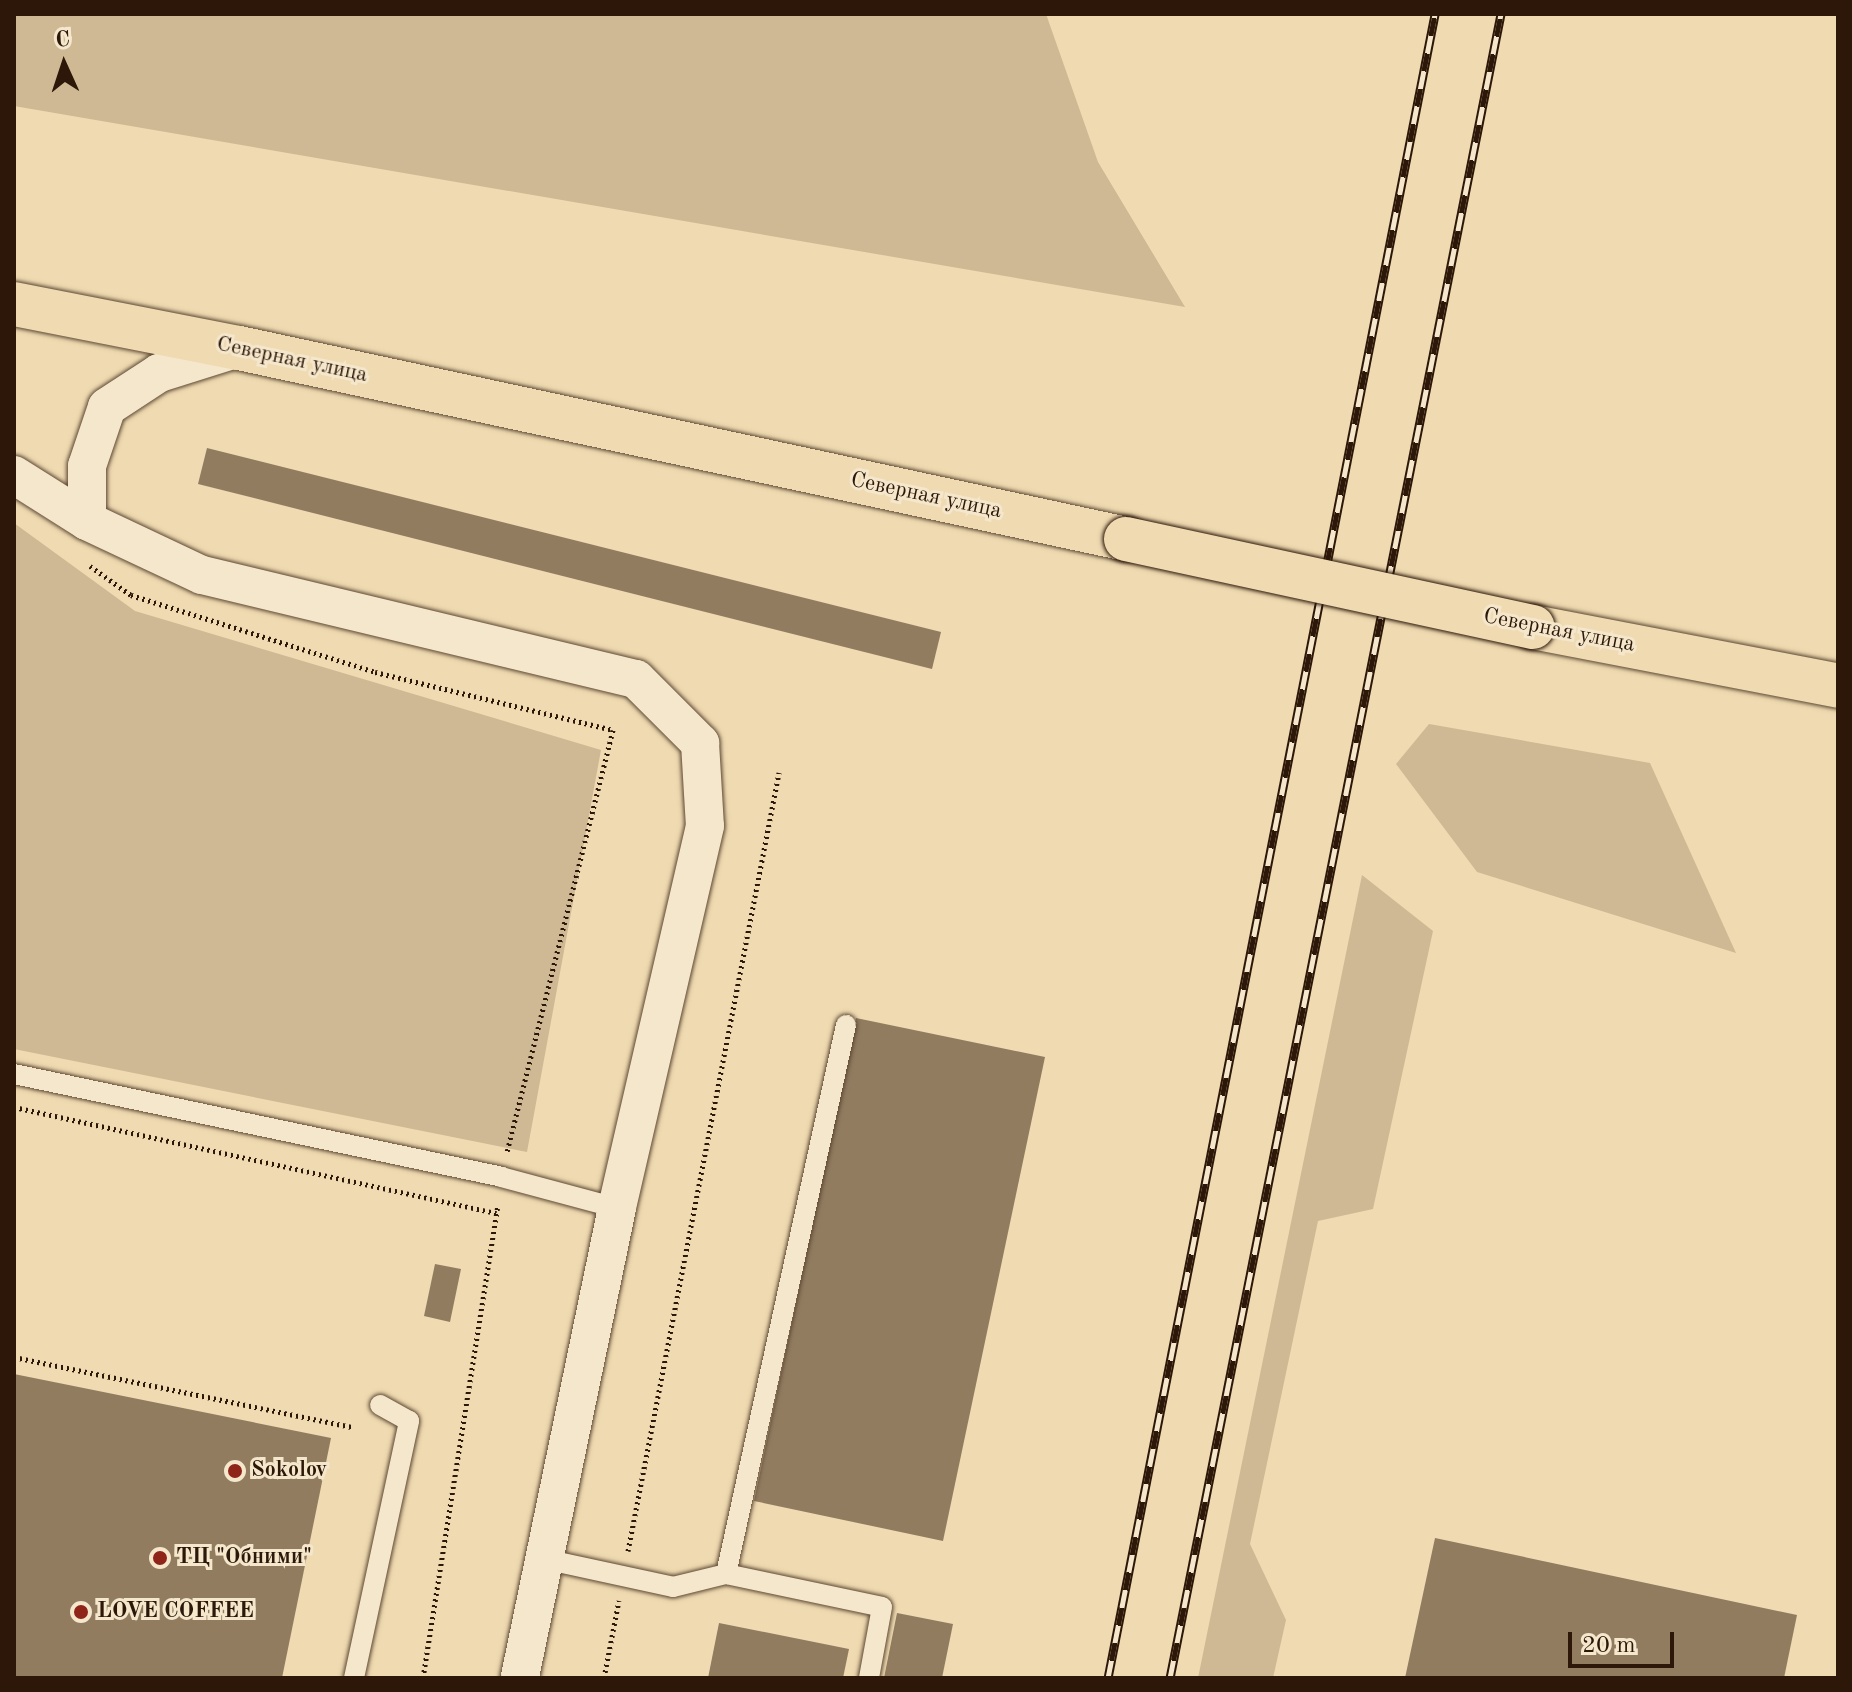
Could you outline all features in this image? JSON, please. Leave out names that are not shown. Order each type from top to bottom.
[{"type":"main road","name":"Северная улица","points":[[14,304],[239,348],[1533,627],[1838,686]]},
{"type":"street","points":[[87,521],[87,466],[107,407],[159,373],[239,348]]},
{"type":"street","points":[[14,475],[87,521],[202,575],[636,679],[700,743],[705,826],[617,1208],[520,1678]]},
{"type":"lane","points":[[726,1574],[846,1025]]},
{"type":"lane","points":[[14,1074],[501,1177],[617,1208]]},
{"type":"lane","points":[[354,1678],[409,1421],[380,1405]]},
{"type":"lane","points":[[544,1559],[673,1587],[726,1574],[882,1607],[869,1678]]},
{"type":"path","points":[[79,558],[131,595],[375,672],[613,730],[501,1177],[423,1678]]},
{"type":"path","points":[[604,1678],[779,773]]},
{"type":"path","points":[[14,1107],[497,1213]]},
{"type":"path","points":[[14,1357],[352,1427]]},
{"type":"shaded area","points":[[14,14],[1046,14],[1098,162],[1185,307],[14,106]]},
{"type":"shaded area","points":[[14,523],[135,611],[601,750],[527,1152],[14,1049]]},
{"type":"shaded area","points":[[1429,724],[1650,763],[1736,953],[1477,872],[1396,764]]},
{"type":"shaded area","points":[[1362,875],[1433,931],[1373,1209],[1318,1221],[1250,1544],[1286,1620],[1273,1678],[1198,1678]]},
{"type":"building","points":[[207,448],[941,632],[932,669],[198,484]]},
{"type":"building","points":[[856,1018],[1045,1057],[943,1541],[754,1501]]},
{"type":"building","points":[[435,1264],[461,1269],[450,1322],[424,1316]]},
{"type":"building","name":"ТЦ \"Обними\"","points":[[14,1374],[331,1438],[282,1678],[14,1678]]},
{"type":"building","points":[[1435,1538],[1797,1615],[1784,1678],[1405,1678]]},
{"type":"building","points":[[897,1613],[953,1624],[942,1678],[884,1678]]},
{"type":"building","points":[[719,1623],[849,1649],[843,1678],[708,1678]]},
{"type":"railway","points":[[1108,1678],[1435,14]]},
{"type":"railway","points":[[1170,1678],[1501,14]]},
{"type":"place","name":"Sokolov","points":[[235,1471]]},
{"type":"place","name":"ТЦ \"Обними\"","points":[[160,1558]]},
{"type":"place","name":"LOVE COFFEE","points":[[81,1612]]}]
